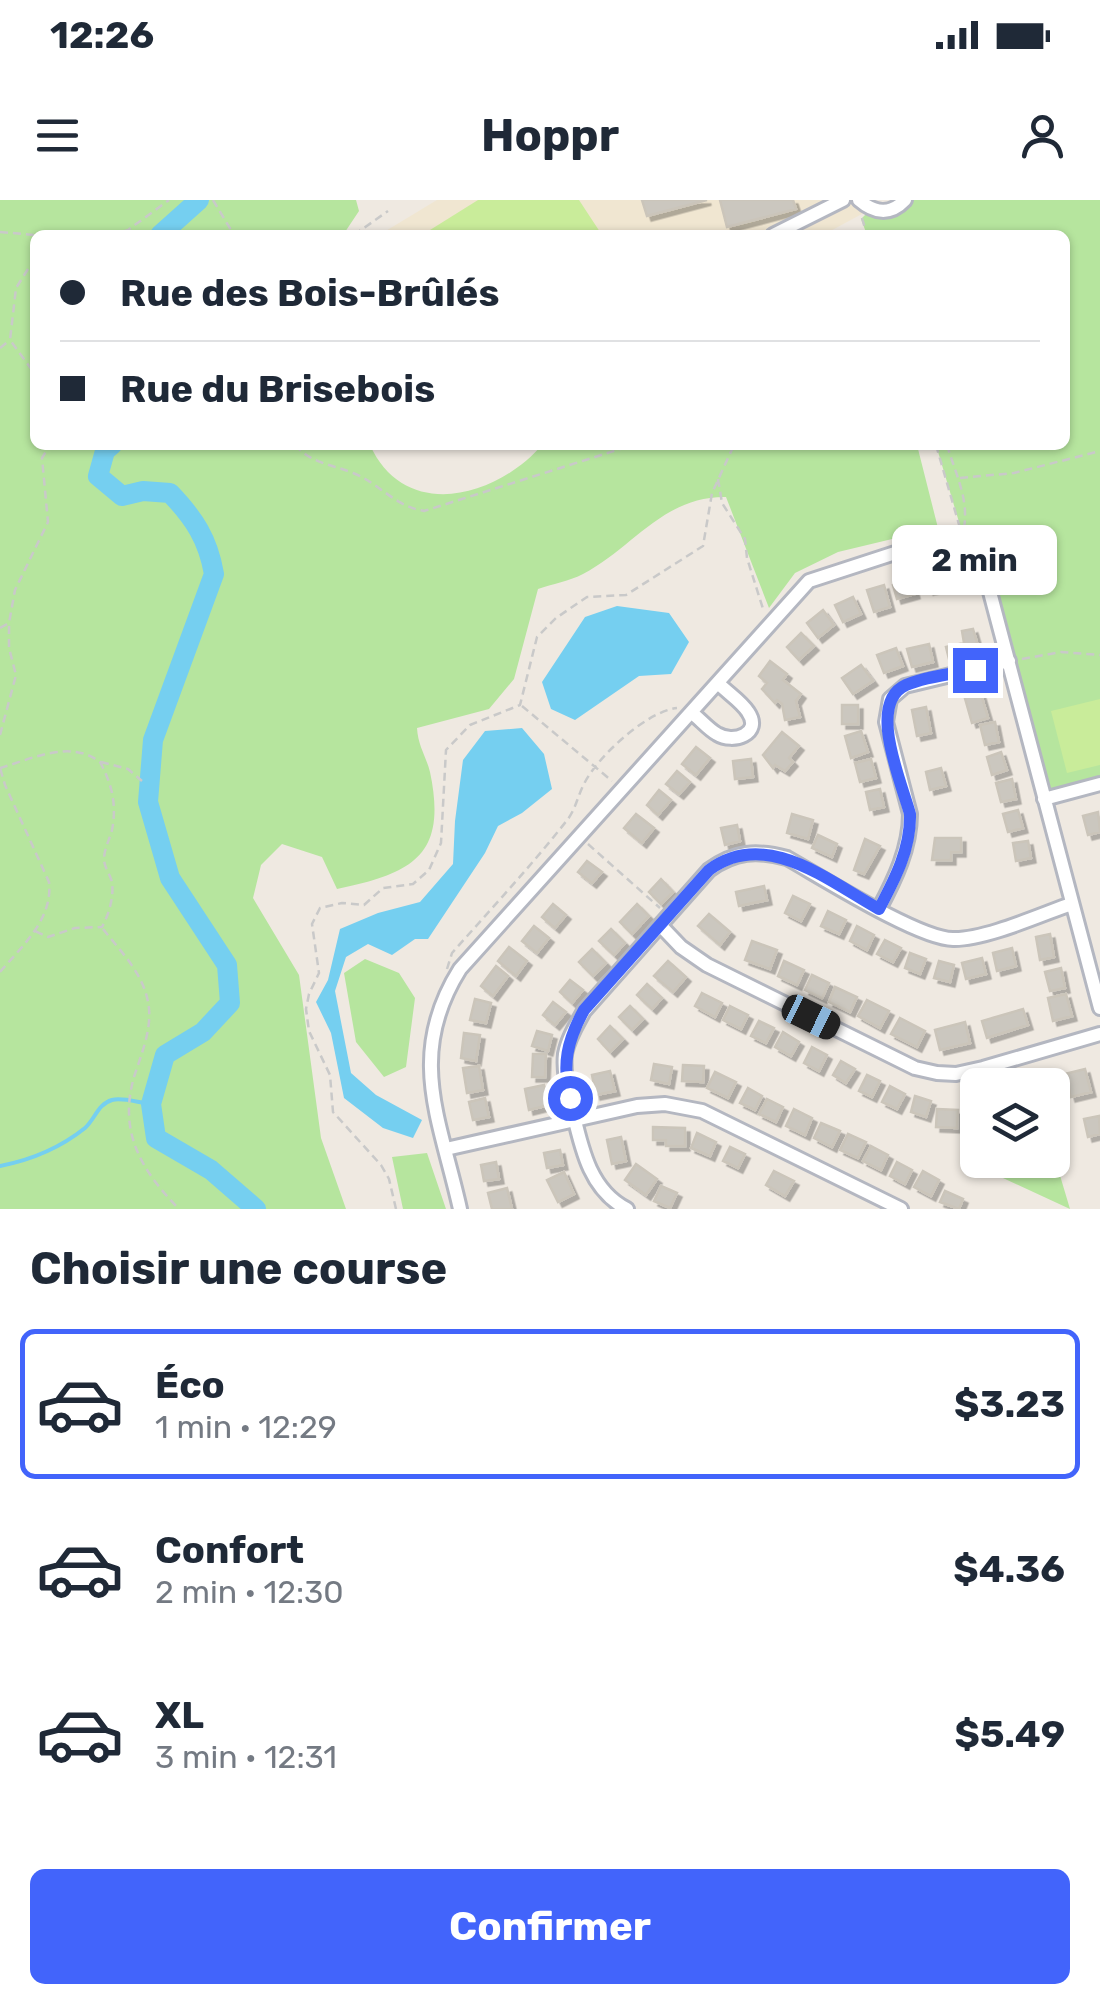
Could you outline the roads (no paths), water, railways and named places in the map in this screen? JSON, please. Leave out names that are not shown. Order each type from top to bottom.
[{"type":"street","points":[[784,230],[843,200]]},
{"type":"street","points":[[865,205],[886,212],[904,200]]},
{"type":"street","points":[[460,1209],[432,1093],[429,1057],[434,1023],[455,977],[808,581],[938,539],[962,540],[975,548],[981,558],[1100,1008]]},
{"type":"street","points":[[879,909],[893,882],[910,830],[910,814],[886,722],[890,700],[905,686],[1009,662]]},
{"type":"street","points":[[692,713],[716,734],[732,739],[744,737],[752,722],[748,711],[719,684]]},
{"type":"street","points":[[1044,799],[1100,784]]},
{"type":"street","points":[[627,1209],[605,1191],[582,1152],[565,1076],[565,1054],[584,1010],[709,870],[725,858],[764,852],[787,858],[924,932],[952,940],[970,938],[1071,904]]},
{"type":"street","points":[[664,920],[681,947],[707,965],[915,1068],[956,1074],[1100,1034]]},
{"type":"street","points":[[446,1149],[637,1106],[665,1104],[702,1111],[901,1209]]},
{"type":"water","points":[[617,606],[669,613],[689,642],[671,674],[639,676],[575,720],[551,709],[542,682],[585,617]]},
{"type":"water","points":[[522,728],[544,754],[552,789],[498,826],[485,853],[428,939],[415,939],[392,955],[368,944],[346,957],[335,991],[351,1073],[376,1095],[422,1120],[413,1138],[383,1128],[344,1098],[331,1033],[316,1002],[328,980],[340,929],[378,913],[420,902],[453,864],[463,760],[485,731]]},
{"type":"waterway","points":[[166,230],[199,200]]},
{"type":"waterway","points":[[106,450],[98,476],[122,496],[143,491],[170,493],[199,530],[214,574],[153,740],[148,802],[170,878],[227,965],[230,1003],[203,1032],[165,1055],[151,1104],[156,1138],[211,1170],[256,1209]]},
{"type":"waterway","points":[[0,1166],[34,1157],[66,1142],[85,1128],[107,1102],[151,1104]]}]
